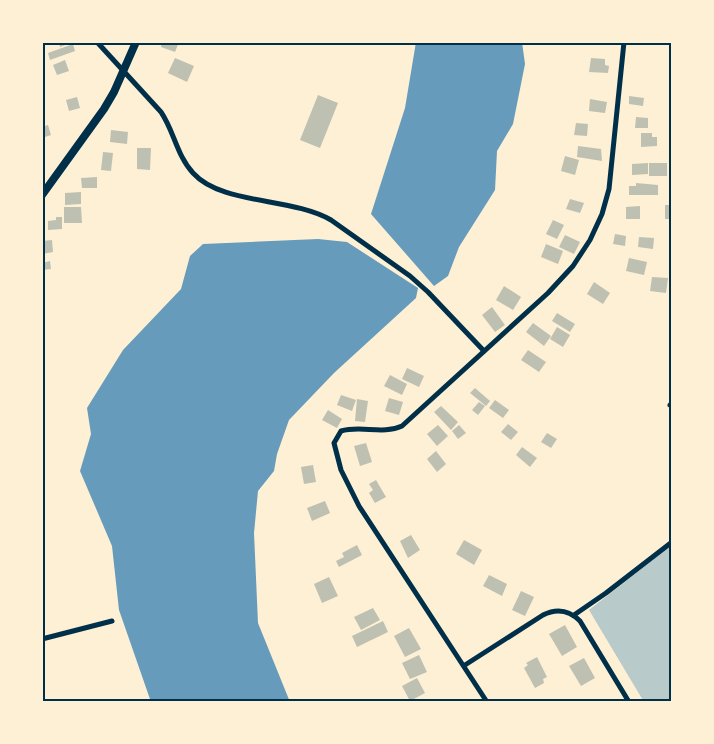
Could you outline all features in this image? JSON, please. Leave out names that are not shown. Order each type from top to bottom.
[{"type":"main road","points":[[42,195],[104,109],[124,71],[135,42]]},
{"type":"street","points":[[97,42],[161,112],[170,125],[186,165],[201,181],[217,190],[299,207],[331,220],[410,276],[484,351]]},
{"type":"street","points":[[488,702],[465,664],[377,537],[341,470],[334,443],[341,431],[348,429],[394,430],[402,426],[548,293],[573,266],[590,240],[602,213],[610,177],[624,42]]},
{"type":"street","points":[[574,615],[672,542]]},
{"type":"street","points":[[465,664],[550,612],[561,610],[574,615],[580,621],[629,702]]},
{"type":"street","points":[[42,639],[112,621]]},
{"type":"shaded area","points":[[672,545],[672,702],[644,702],[589,610]]},
{"type":"water","points":[[416,42],[522,42],[525,64],[513,124],[497,151],[495,190],[459,247],[448,276],[434,286],[371,214],[405,108]]},
{"type":"water","points":[[318,239],[347,242],[418,288],[416,298],[334,373],[289,420],[277,454],[274,471],[258,491],[254,533],[258,623],[290,702],[151,702],[119,610],[112,546],[80,471],[91,434],[87,408],[123,350],[181,289],[190,256],[203,244]]},
{"type":"building","points":[[59,42],[73,42],[60,47]]},
{"type":"building","points":[[162,42],[179,42],[175,52],[161,47]]},
{"type":"building","points":[[73,44],[75,51],[50,60],[48,53]]},
{"type":"building","points":[[175,58],[194,66],[187,82],[168,73]]},
{"type":"building","points":[[591,58],[605,59],[605,65],[609,66],[608,73],[589,72]]},
{"type":"building","points":[[65,60],[69,71],[57,75],[53,65]]},
{"type":"building","points":[[318,95],[338,103],[320,148],[300,140]]},
{"type":"building","points":[[629,96],[644,98],[643,106],[629,104]]},
{"type":"building","points":[[77,97],[80,108],[69,111],[66,100]]},
{"type":"building","points":[[590,99],[607,102],[605,113],[589,111]]},
{"type":"building","points":[[636,117],[648,118],[648,128],[635,128]]},
{"type":"building","points":[[576,123],[588,124],[587,136],[574,135]]},
{"type":"building","points":[[48,125],[51,135],[42,138],[42,127]]},
{"type":"building","points":[[111,130],[128,132],[127,144],[110,142]]},
{"type":"building","points":[[641,133],[652,133],[652,137],[657,137],[657,146],[641,147]]},
{"type":"building","points":[[578,146],[601,149],[602,161],[577,157]]},
{"type":"building","points":[[137,148],[151,148],[150,170],[137,169]]},
{"type":"building","points":[[103,152],[113,153],[111,171],[101,170]]},
{"type":"building","points":[[565,156],[579,160],[575,175],[561,171]]},
{"type":"building","points":[[648,163],[648,174],[632,175],[632,164]]},
{"type":"building","points":[[649,163],[667,163],[667,176],[649,176]]},
{"type":"building","points":[[97,177],[97,188],[82,188],[81,178]]},
{"type":"building","points":[[636,183],[658,185],[658,195],[629,195],[629,186],[636,186]]},
{"type":"building","points":[[81,192],[81,204],[65,205],[65,193]]},
{"type":"building","points":[[570,199],[584,203],[580,213],[566,209]]},
{"type":"building","points":[[665,205],[672,205],[672,219],[665,219]]},
{"type":"building","points":[[640,206],[640,219],[626,219],[626,207]]},
{"type":"building","points":[[64,207],[81,207],[82,223],[64,223]]},
{"type":"building","points":[[56,217],[62,217],[62,229],[48,230],[48,221],[56,220]]},
{"type":"building","points":[[553,220],[564,225],[557,239],[546,234]]},
{"type":"building","points":[[615,234],[626,236],[625,246],[613,244]]},
{"type":"building","points":[[565,235],[580,242],[574,254],[559,247]]},
{"type":"building","points":[[639,237],[654,238],[653,249],[638,247]]},
{"type":"building","points":[[52,240],[53,252],[42,254],[42,241]]},
{"type":"building","points":[[546,244],[563,251],[558,264],[541,257]]},
{"type":"building","points":[[629,258],[647,262],[644,275],[626,271]]},
{"type":"building","points":[[50,261],[51,269],[42,270],[42,263]]},
{"type":"building","points":[[652,277],[668,278],[666,293],[650,291]]},
{"type":"building","points":[[594,282],[610,293],[603,304],[587,294]]},
{"type":"building","points":[[504,286],[521,297],[513,310],[496,300]]},
{"type":"building","points":[[492,307],[505,325],[495,332],[482,315]]},
{"type":"building","points":[[557,313],[575,324],[570,332],[552,321]]},
{"type":"building","points":[[533,323],[551,336],[544,346],[526,332]]},
{"type":"building","points":[[557,327],[570,335],[563,347],[550,339]]},
{"type":"building","points":[[528,350],[546,362],[539,372],[521,360]]},
{"type":"building","points":[[407,368],[424,376],[419,387],[402,379]]},
{"type":"building","points":[[390,375],[407,384],[402,395],[384,386]]},
{"type":"building","points":[[475,388],[490,401],[486,406],[470,393]]},
{"type":"building","points":[[341,395],[356,400],[352,411],[337,405]]},
{"type":"building","points":[[389,398],[403,402],[399,415],[385,411]]},
{"type":"building","points":[[357,399],[368,401],[365,422],[355,421]]},
{"type":"building","points":[[495,400],[509,410],[503,418],[489,408]]},
{"type":"building","points":[[479,402],[485,406],[478,415],[472,410]]},
{"type":"building","points":[[441,406],[458,422],[451,430],[434,412]]},
{"type":"building","points":[[328,410],[342,419],[337,428],[322,420]]},
{"type":"building","points":[[508,424],[518,432],[511,440],[501,432]]},
{"type":"building","points":[[438,425],[448,436],[437,446],[427,434]]},
{"type":"building","points":[[459,425],[466,433],[458,439],[452,431]]},
{"type":"building","points":[[547,433],[557,439],[551,448],[541,442]]},
{"type":"building","points":[[366,443],[372,462],[360,466],[354,446]]},
{"type":"building","points":[[522,447],[537,458],[530,467],[516,455]]},
{"type":"building","points":[[436,451],[446,464],[437,472],[427,459]]},
{"type":"building","points":[[313,465],[316,482],[304,484],[301,467]]},
{"type":"building","points":[[376,480],[386,497],[375,503],[369,493],[373,490],[369,484]]},
{"type":"building","points":[[325,501],[330,513],[312,521],[307,508]]},
{"type":"building","points":[[411,535],[420,550],[408,558],[400,541]]},
{"type":"building","points":[[464,540],[482,550],[474,565],[456,554]]},
{"type":"building","points":[[357,545],[362,555],[339,567],[336,561],[344,557],[342,553]]},
{"type":"building","points":[[489,575],[507,584],[502,596],[483,586]]},
{"type":"building","points":[[329,577],[338,596],[322,603],[314,584]]},
{"type":"building","points":[[521,591],[534,597],[525,616],[512,610]]},
{"type":"building","points":[[373,608],[380,620],[361,630],[354,617]]},
{"type":"building","points":[[383,621],[388,632],[357,647],[352,636]]},
{"type":"building","points":[[565,625],[577,647],[562,656],[549,634]]},
{"type":"building","points":[[409,628],[421,649],[405,657],[394,636]]},
{"type":"building","points":[[419,655],[427,672],[410,679],[402,663]]},
{"type":"building","points":[[537,657],[547,677],[543,679],[544,683],[535,688],[524,668],[528,665],[526,663]]},
{"type":"building","points":[[584,658],[595,678],[581,686],[569,666]]},
{"type":"building","points":[[417,678],[425,693],[410,701],[402,686]]}]
